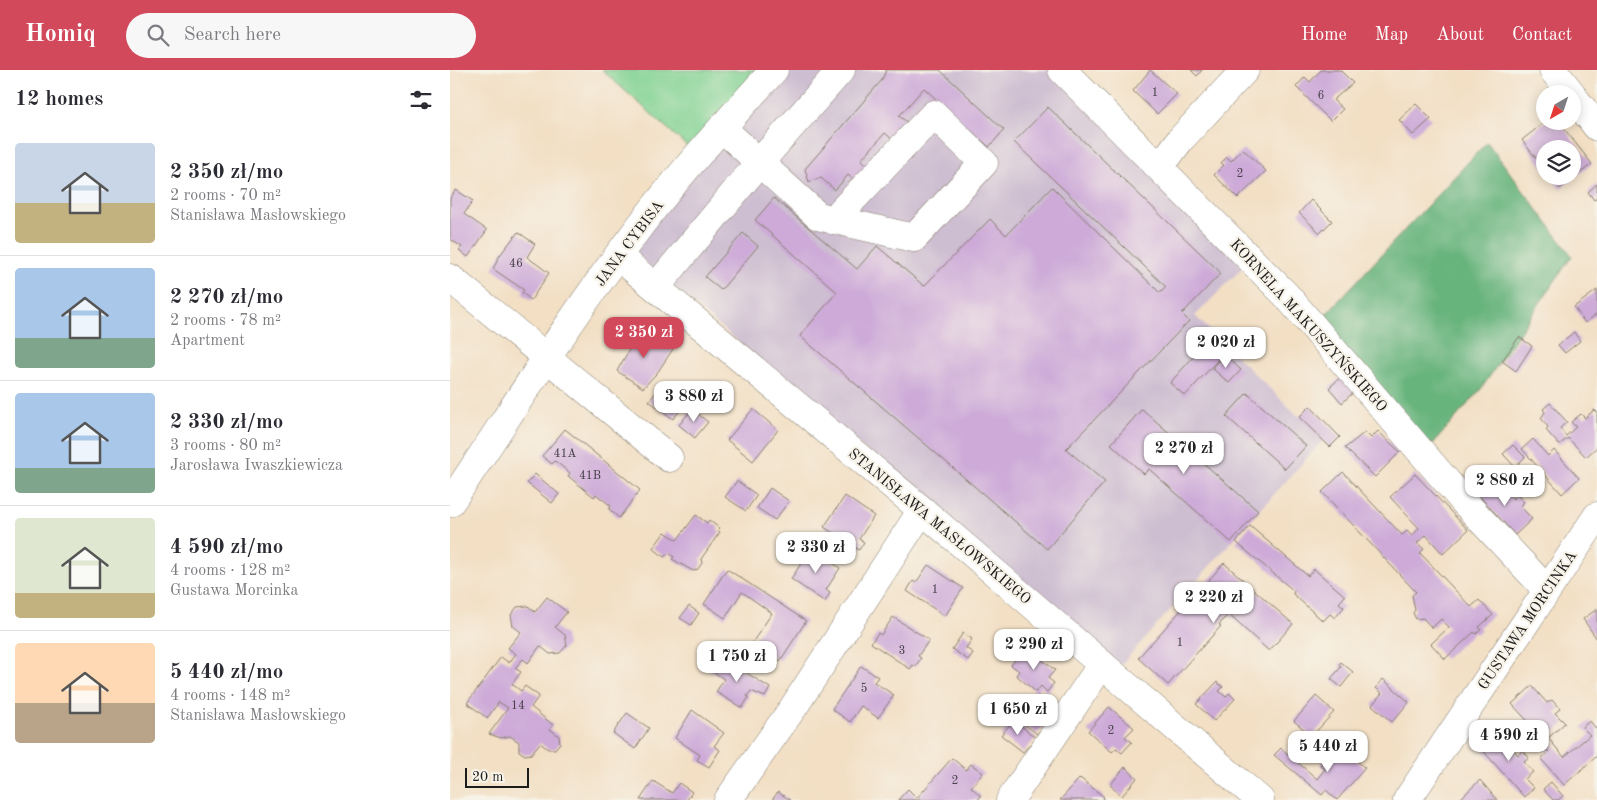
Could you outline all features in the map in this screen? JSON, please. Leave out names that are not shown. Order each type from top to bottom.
[{"type":"street","name":"JANA CYBISA","points":[[450,503],[548,356],[618,256],[697,155],[774,70]]},
{"type":"street","points":[[656,287],[759,163],[841,70]]},
{"type":"street","name":"KORNELA MAKUSZYŃSKIEGO","points":[[1062,70],[1286,295],[1466,504],[1547,590]]},
{"type":"street","points":[[1160,167],[1180,140],[1245,70]]},
{"type":"street","points":[[1553,70],[1565,85]]},
{"type":"street","points":[[1581,106],[1597,126]]},
{"type":"street","points":[[722,128],[818,216],[833,220],[914,238],[984,163],[934,114],[833,220]]},
{"type":"street","name":"STANISŁAWA MASŁOWSKIEGO","points":[[618,256],[922,510],[1260,800]]},
{"type":"street","points":[[450,278],[548,356],[669,458]]},
{"type":"street","points":[[728,800],[793,708],[922,510]]},
{"type":"street","name":"GUSTAWA MORCINKA","points":[[1407,800],[1547,590],[1594,526]]},
{"type":"street","points":[[1010,800],[1102,664]]},
{"type":"shaded area","points":[[774,70],[1062,70],[1243,267],[1195,316],[1323,440],[1120,666],[625,246]]},
{"type":"green space","points":[[602,70],[774,70],[697,155]]},
{"type":"green space","points":[[1487,142],[1572,256],[1481,389],[1424,454],[1314,327]]},
{"type":"building","points":[[886,70],[940,70],[1004,130],[989,147],[924,88],[899,116],[907,122],[892,139],[885,133],[861,160],[868,165],[854,180],[848,175],[835,190],[821,178],[809,182],[805,169],[882,80]]},
{"type":"building","points":[[1150,70],[1177,94],[1157,114],[1133,91]]},
{"type":"building","points":[[1191,70],[1202,70],[1197,76]]},
{"type":"building","points":[[1321,70],[1340,70],[1353,83],[1333,100],[1343,109],[1331,121],[1296,87],[1305,77],[1310,82]]},
{"type":"building","points":[[1416,104],[1431,119],[1413,135],[1399,120]]},
{"type":"building","points":[[1048,107],[1221,273],[1182,314],[1189,321],[1066,449],[1105,482],[1047,549],[800,336],[837,292],[755,220],[774,198],[857,269],[877,246],[924,286],[990,219],[1006,235],[1052,187],[1160,293],[1166,287],[1014,142]]},
{"type":"building","points":[[1536,129],[1565,130],[1573,140],[1536,140],[1536,158],[1522,140]]},
{"type":"building","points":[[1243,149],[1266,171],[1238,198],[1214,175],[1224,165],[1221,163],[1227,157],[1231,161]]},
{"type":"building","points":[[1581,150],[1592,164],[1581,173]]},
{"type":"building","points":[[1597,184],[1597,198],[1594,200],[1588,192]]},
{"type":"building","points":[[1557,185],[1565,185],[1560,189]]},
{"type":"building","points":[[456,190],[473,201],[464,214],[487,230],[468,257],[459,250],[462,247],[450,239],[450,198]]},
{"type":"building","points":[[1311,200],[1332,221],[1320,233],[1299,213]]},
{"type":"building","points":[[518,232],[535,244],[527,257],[549,273],[531,300],[522,293],[524,290],[493,269],[500,255]]},
{"type":"building","points":[[743,233],[758,246],[721,290],[705,277]]},
{"type":"building","points":[[1597,290],[1597,314],[1585,323],[1574,307]]},
{"type":"building","points":[[644,329],[673,349],[657,373],[643,388],[617,371],[629,350],[626,344],[629,340],[636,341]]},
{"type":"building","points":[[1574,332],[1580,341],[1565,353],[1558,345]]},
{"type":"building","points":[[1519,337],[1532,346],[1516,371],[1502,361]]},
{"type":"building","points":[[1208,340],[1223,354],[1185,396],[1170,383]]},
{"type":"building","points":[[1224,354],[1241,370],[1229,383],[1212,368]]},
{"type":"building","points":[[1344,374],[1357,389],[1342,403],[1329,388]]},
{"type":"building","points":[[660,387],[684,406],[673,419],[649,401]]},
{"type":"building","points":[[1247,393],[1306,446],[1285,469],[1226,416]]},
{"type":"building","points":[[1550,403],[1567,422],[1560,428],[1566,436],[1576,427],[1571,422],[1581,414],[1585,418],[1594,410],[1597,412],[1597,447],[1586,457],[1568,438],[1559,445],[1546,430],[1548,427],[1541,418],[1545,412],[1543,409]]},
{"type":"building","points":[[1310,406],[1340,437],[1330,447],[1299,417]]},
{"type":"building","points":[[692,409],[708,422],[695,438],[679,425]]},
{"type":"building","points":[[753,409],[778,430],[753,461],[727,440]]},
{"type":"building","points":[[1142,409],[1258,511],[1231,542],[1149,469],[1144,474],[1111,444]]},
{"type":"building","points":[[565,429],[640,490],[619,518],[609,509],[611,506],[596,494],[594,497],[568,476],[570,473],[555,461],[552,464],[542,456]]},
{"type":"building","points":[[1378,431],[1400,452],[1375,477],[1345,448],[1365,432],[1371,438]]},
{"type":"building","points":[[1533,439],[1548,456],[1554,450],[1579,478],[1562,494],[1522,449]]},
{"type":"building","points":[[1513,445],[1525,457],[1515,467],[1503,454]]},
{"type":"building","points":[[1343,472],[1402,535],[1407,531],[1412,536],[1419,528],[1390,497],[1415,474],[1468,530],[1443,554],[1426,535],[1417,543],[1424,549],[1420,553],[1471,607],[1479,600],[1493,615],[1479,627],[1481,630],[1476,634],[1474,632],[1445,659],[1431,644],[1449,627],[1441,619],[1432,628],[1423,618],[1416,619],[1413,613],[1415,610],[1412,595],[1416,592],[1322,492]]},
{"type":"building","points":[[535,474],[559,494],[552,503],[527,483]]},
{"type":"building","points":[[1482,480],[1492,493],[1500,486],[1513,499],[1517,495],[1524,502],[1520,506],[1532,519],[1515,535],[1473,489]]},
{"type":"building","points":[[737,481],[757,495],[746,511],[725,497]]},
{"type":"building","points":[[770,488],[789,501],[775,520],[757,508]]},
{"type":"building","points":[[845,496],[874,516],[859,539],[864,542],[859,550],[824,527]]},
{"type":"building","points":[[696,515],[707,523],[709,520],[719,528],[717,530],[720,532],[701,559],[702,563],[698,569],[693,571],[672,559],[674,557],[669,553],[664,557],[653,548],[665,532],[677,540]]},
{"type":"building","points":[[1250,526],[1308,576],[1314,569],[1345,596],[1339,603],[1344,607],[1335,618],[1330,614],[1323,621],[1293,594],[1294,591],[1236,542]]},
{"type":"building","points":[[811,548],[840,568],[826,590],[830,593],[825,602],[791,579]]},
{"type":"building","points":[[1224,563],[1293,624],[1269,651],[1228,614],[1219,625],[1221,626],[1168,685],[1138,658],[1191,599],[1206,612],[1215,602],[1200,590]]},
{"type":"building","points":[[928,565],[963,588],[945,616],[907,591],[913,581],[916,583]]},
{"type":"building","points":[[727,569],[806,621],[780,661],[752,643],[772,613],[742,592],[725,618],[704,604]]},
{"type":"building","points":[[547,597],[567,612],[555,627],[565,635],[567,645],[560,653],[550,654],[540,646],[528,663],[523,659],[515,668],[521,672],[512,684],[521,691],[525,686],[539,696],[531,707],[553,725],[550,729],[559,736],[560,743],[555,749],[548,749],[540,743],[531,754],[525,755],[519,751],[519,742],[510,736],[501,738],[489,734],[508,708],[499,702],[487,718],[467,703],[501,657],[509,663],[516,654],[508,648],[521,632],[513,626],[511,615],[517,607],[528,606],[535,612]]},
{"type":"building","points":[[689,606],[699,613],[691,625],[680,618]]},
{"type":"building","points":[[1597,609],[1597,639],[1583,619]]},
{"type":"building","points":[[893,617],[929,640],[918,656],[921,658],[915,667],[913,665],[910,669],[871,643],[878,633],[881,635]]},
{"type":"building","points":[[963,633],[972,639],[966,648],[973,653],[968,660],[952,649]]},
{"type":"building","points":[[1026,647],[1055,670],[1048,678],[1054,683],[1047,692],[1041,686],[1036,692],[1016,675],[1019,671],[1011,665]]},
{"type":"building","points":[[719,655],[770,688],[765,697],[751,691],[742,708],[716,692],[724,679],[710,670]]},
{"type":"building","points":[[1341,662],[1353,672],[1341,687],[1331,679],[1341,667],[1339,665]]},
{"type":"building","points":[[861,666],[878,677],[874,682],[894,695],[878,718],[861,706],[850,722],[832,709]]},
{"type":"building","points":[[1383,679],[1409,702],[1392,722],[1372,705],[1382,693],[1376,688]]},
{"type":"building","points":[[1217,682],[1223,687],[1219,691],[1226,697],[1229,693],[1235,699],[1214,721],[1196,704]]},
{"type":"building","points":[[1532,686],[1547,703],[1552,700],[1560,709],[1555,713],[1565,723],[1548,738],[1564,757],[1590,735],[1582,727],[1590,721],[1597,730],[1597,756],[1564,785],[1541,759],[1549,752],[1541,744],[1545,740],[1512,704]]},
{"type":"building","points":[[1316,696],[1334,712],[1312,736],[1294,721]]},
{"type":"building","points":[[1024,702],[1047,722],[1037,734],[1013,715]]},
{"type":"building","points":[[1109,707],[1134,728],[1125,737],[1132,742],[1122,753],[1116,748],[1112,752],[1088,731]]},
{"type":"building","points":[[692,710],[724,733],[714,746],[720,750],[709,767],[697,760],[700,755],[675,738]]},
{"type":"building","points":[[627,713],[649,728],[635,749],[613,733]]},
{"type":"building","points":[[1014,720],[1036,738],[1023,752],[1001,735]]},
{"type":"building","points":[[1497,730],[1518,755],[1523,750],[1529,758],[1524,762],[1533,772],[1525,779],[1534,788],[1524,797],[1479,746]]},
{"type":"building","points":[[1281,748],[1317,779],[1325,769],[1320,765],[1327,757],[1332,761],[1343,749],[1365,768],[1337,800],[1326,790],[1322,795],[1274,755]]},
{"type":"building","points":[[952,758],[966,770],[971,764],[983,773],[971,787],[981,796],[978,800],[898,800],[908,789],[917,798]]},
{"type":"building","points":[[1125,767],[1137,778],[1122,796],[1110,785]]},
{"type":"building","points":[[1080,778],[1104,797],[1105,800],[1060,800]]},
{"type":"building","points":[[1480,780],[1497,800],[1460,799]]},
{"type":"building","points":[[653,781],[672,793],[679,783],[692,792],[687,800],[640,800]]},
{"type":"building","points":[[1551,782],[1563,796],[1558,800],[1553,800],[1543,789]]},
{"type":"building","points":[[778,792],[790,800],[772,800]]}]
